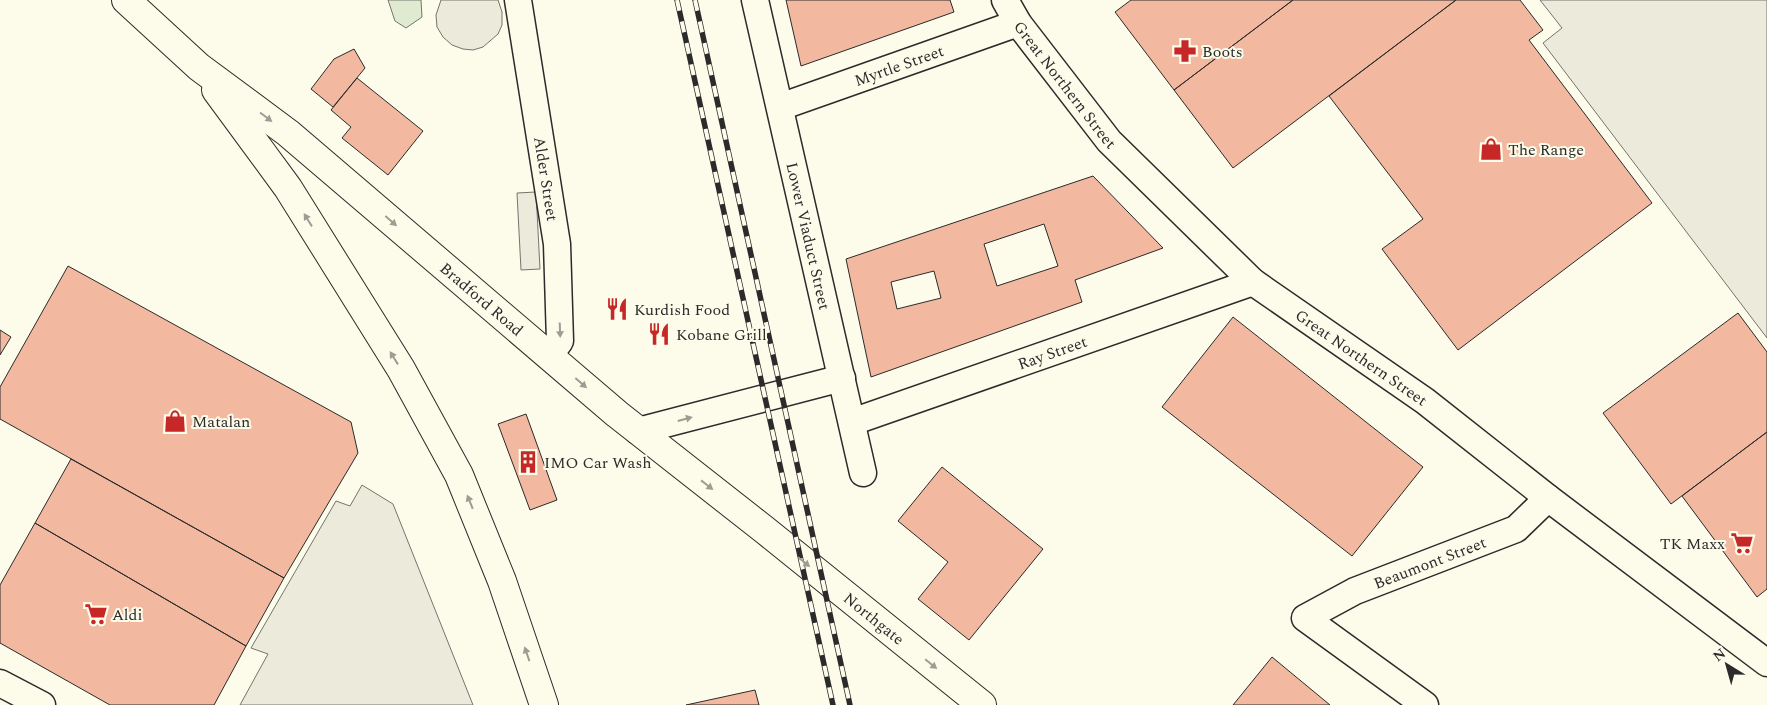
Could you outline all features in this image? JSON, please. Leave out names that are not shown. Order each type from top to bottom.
[{"type":"main road","name":"Bradford Road","points":[[126,0],[199,67],[288,133],[638,431],[766,531]]},
{"type":"main road","name":"Bradford Road","points":[[199,67],[288,188],[401,369],[459,475],[502,581],[544,705]]},
{"type":"main road","name":"Northgate","points":[[766,531],[982,705]]},
{"type":"street","name":"Alder Street","points":[[518,0],[557,244],[560,341],[549,356]]},
{"type":"street","name":"Lower Viaduct Street","points":[[755,0],[863,473]]},
{"type":"street","name":"Great Northern Street","points":[[1005,0],[1018,23],[1109,141],[1253,282],[1425,401],[1548,498],[1767,663]]},
{"type":"street","name":"Myrtle Street","points":[[780,107],[1018,23]]},
{"type":"street","name":"Ray Street","points":[[852,422],[1253,282]]},
{"type":"street","points":[[638,431],[842,378]]},
{"type":"street","name":"Beaumont Street","points":[[1424,705],[1305,618],[1355,591],[1516,529],[1548,498]]},
{"type":"street","points":[[0,683],[42,705]]},
{"type":"green space","points":[[388,0],[421,0],[422,17],[406,28],[395,21]]},
{"type":"shaded area","points":[[441,0],[498,0],[502,12],[502,25],[498,34],[483,47],[473,50],[452,45],[443,37],[437,27],[436,15]]},
{"type":"shaded area","points":[[1540,0],[1767,0],[1767,338],[1543,43],[1562,28]]},
{"type":"shaded area","points":[[536,192],[540,269],[521,270],[517,193]]},
{"type":"shaded area","points":[[362,485],[393,504],[473,705],[240,705],[268,654],[251,648],[336,501],[350,506]]},
{"type":"building","points":[[786,0],[950,0],[954,12],[801,66]]},
{"type":"building","name":"Boots","points":[[1131,0],[1293,0],[1174,90],[1115,12]]},
{"type":"building","points":[[1293,0],[1456,0],[1233,168],[1174,90]]},
{"type":"building","name":"The Range","points":[[1456,0],[1520,0],[1543,30],[1529,40],[1652,203],[1458,350],[1382,249],[1423,219],[1329,96]]},
{"type":"building","points":[[354,49],[365,68],[333,107],[311,89],[334,59]]},
{"type":"building","points":[[357,78],[423,131],[388,175],[342,138],[351,127],[331,110]]},
{"type":"building","points":[[1093,176],[1163,248],[1075,280],[1082,302],[871,377],[846,259]],"holes":[[[1044,224],[1058,266],[997,286],[984,244]],[[934,271],[941,298],[897,309],[891,282]]]},
{"type":"building","name":"Matalan","points":[[68,266],[351,422],[358,453],[284,578],[0,419],[0,387]]},
{"type":"building","points":[[1738,313],[1767,352],[1767,432],[1671,504],[1603,413]]},
{"type":"building","points":[[1233,317],[1423,467],[1352,556],[1162,407]]},
{"type":"building","points":[[0,330],[11,337],[0,355]]},
{"type":"building","name":"IMO Car Wash","points":[[526,414],[557,500],[530,510],[498,424]]},
{"type":"building","name":"TK Maxx","points":[[1767,432],[1767,589],[1757,597],[1682,496]]},
{"type":"building","points":[[71,459],[284,578],[246,646],[35,523]]},
{"type":"building","points":[[942,467],[1043,549],[969,640],[918,599],[948,562],[898,521]]},
{"type":"building","name":"Aldi","points":[[35,523],[246,646],[214,705],[110,705],[0,643],[0,585]]},
{"type":"building","points":[[1272,657],[1330,705],[1233,705]]},
{"type":"building","points":[[755,690],[759,705],[686,705]]},
{"type":"railway","points":[[677,0],[833,705]]},
{"type":"railway","points":[[695,0],[850,705]]},
{"type":"place","name":"Boots","points":[[1185,51]]},
{"type":"place","name":"The Range","points":[[1491,149]]},
{"type":"place","name":"Kurdish Food","points":[[617,309]]},
{"type":"place","name":"Kobane Grill","points":[[659,334]]},
{"type":"place","name":"Matalan","points":[[175,421]]},
{"type":"place","name":"IMO Car Wash","points":[[528,462]]},
{"type":"place","name":"TK Maxx","points":[[1742,543]]},
{"type":"place","name":"Aldi","points":[[96,614]]}]
